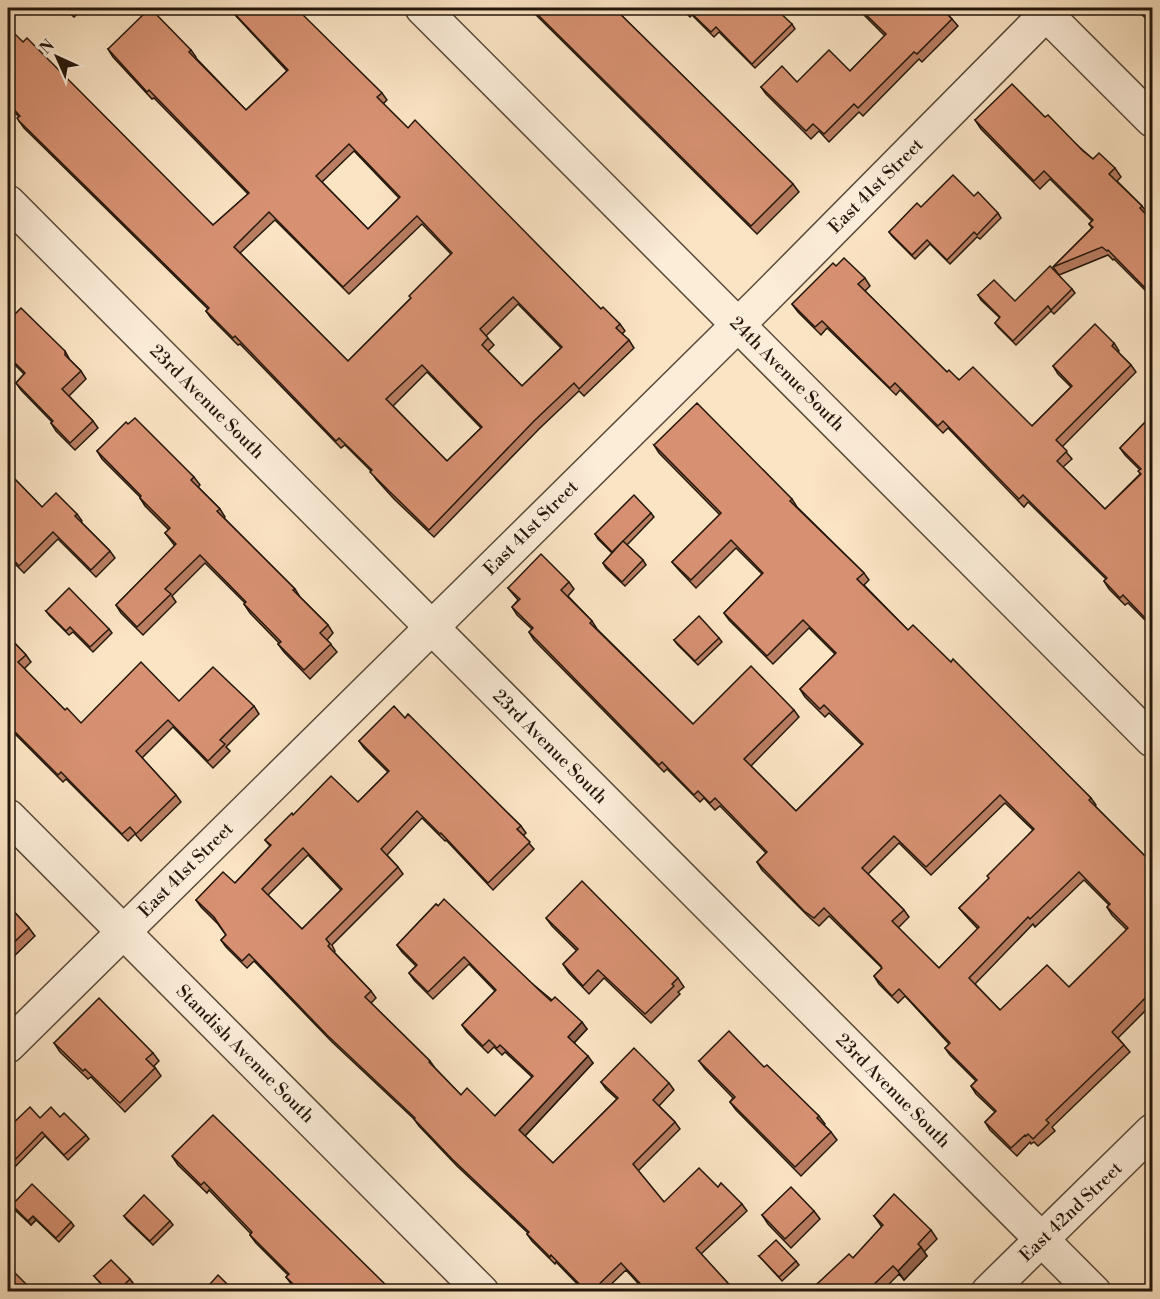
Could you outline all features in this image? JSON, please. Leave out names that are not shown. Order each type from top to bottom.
[{"type":"street","name":"24th Avenue South","points":[[422,8],[1152,740]]},
{"type":"street","name":"East 41st Street","points":[[8,1046],[737,323],[762,301],[1046,9]]},
{"type":"street","points":[[1046,9],[1152,120]]},
{"type":"street","name":"23rd Avenue South","points":[[8,202],[1094,1292]]},
{"type":"street","name":"Standish Avenue South","points":[[8,816],[482,1292]]},
{"type":"street","name":"East 42nd Street","points":[[988,1292],[1152,1131]]},
{"type":"building","points":[[150,8],[246,110],[288,70],[230,9],[290,8],[294,12],[297,9],[382,93],[377,97],[408,128],[415,120],[601,309],[603,307],[620,324],[616,328],[629,340],[579,389],[574,383],[534,421],[429,530],[339,438],[336,441],[235,336],[233,338],[206,311],[209,308],[19,121],[17,118],[20,116],[8,103],[8,38],[13,32],[23,42],[27,38],[213,225],[249,193],[149,90],[147,92],[108,49]],"holes":[[[349,144],[400,197],[368,229],[316,176]],[[269,212],[343,287],[417,216],[452,253],[348,361],[234,247]],[[513,297],[562,347],[522,386],[482,345],[488,338],[480,329]],[[422,365],[482,427],[447,461],[386,399]]]},
{"type":"building","points":[[531,8],[614,8],[793,184],[751,226]]},
{"type":"building","points":[[682,8],[764,8],[767,12],[775,8],[792,24],[752,64],[716,27],[711,32],[689,11],[687,13]]},
{"type":"building","points":[[859,8],[941,8],[952,19],[917,54],[914,52],[858,108],[854,104],[824,134],[813,124],[806,131],[761,87],[782,66],[797,82],[829,50],[850,71],[886,34]]},
{"type":"building","points":[[1138,8],[1152,8],[1152,25],[1149,21],[1151,20]]},
{"type":"building","points":[[1012,84],[1045,117],[1048,115],[1083,151],[1093,159],[1099,153],[1115,168],[1109,174],[1142,206],[1140,208],[1152,221],[1152,295],[1108,250],[1102,247],[1053,267],[1093,227],[1089,224],[1093,220],[1044,171],[1034,181],[975,120]]},
{"type":"building","points":[[953,175],[974,196],[978,192],[998,213],[977,235],[974,232],[947,260],[927,240],[912,255],[889,232],[917,203],[921,207]]},
{"type":"building","points":[[844,258],[865,278],[858,284],[947,372],[949,370],[959,380],[973,367],[1032,426],[1072,386],[1053,366],[1095,324],[1114,343],[1112,346],[1131,365],[1056,440],[1067,451],[1057,461],[1105,509],[1141,474],[1138,471],[1141,469],[1120,448],[1152,415],[1152,625],[1123,595],[1120,598],[1104,581],[1107,578],[1023,495],[1019,499],[943,421],[938,426],[895,383],[890,388],[822,321],[815,327],[792,304],[833,263],[836,266]]},
{"type":"building","points":[[1050,266],[1072,289],[1051,310],[1048,306],[1013,341],[995,323],[1000,317],[978,295],[994,280],[1015,301]]},
{"type":"building","points":[[21,308],[65,351],[65,355],[81,371],[62,389],[93,421],[70,443],[51,423],[53,421],[16,383],[25,373],[8,356],[8,309],[15,314]]},
{"type":"building","points":[[697,403],[792,499],[790,501],[864,573],[857,579],[908,630],[913,625],[951,662],[953,659],[1152,863],[1152,991],[1112,1032],[1124,1045],[1046,1120],[1049,1123],[1033,1139],[1028,1134],[1025,1135],[1011,1148],[985,1122],[996,1111],[971,1086],[977,1080],[945,1048],[950,1043],[899,989],[892,996],[874,976],[882,968],[881,966],[824,908],[814,918],[804,911],[757,862],[767,852],[715,798],[710,803],[698,791],[694,795],[662,762],[659,765],[529,632],[533,628],[512,607],[520,599],[508,588],[541,554],[569,582],[561,590],[592,621],[590,623],[693,724],[751,666],[794,710],[744,759],[796,811],[863,744],[824,705],[820,709],[800,689],[836,653],[803,620],[767,656],[724,613],[763,573],[731,540],[691,580],[672,562],[721,513],[654,445]],"holes":[[[1000,795],[1034,829],[959,908],[979,927],[939,968],[892,921],[904,910],[862,868],[894,836],[926,867]],[[1079,872],[1110,904],[1107,907],[1128,928],[1069,987],[1047,965],[1000,1010],[969,978],[1028,917],[1030,919]]]},
{"type":"building","points":[[135,418],[194,477],[191,480],[220,509],[217,511],[328,625],[320,633],[331,644],[304,670],[278,644],[281,642],[244,604],[246,602],[200,555],[165,589],[171,594],[137,627],[116,605],[176,544],[165,533],[170,528],[97,451],[126,422],[128,424]]},
{"type":"building","points":[[8,472],[42,507],[56,493],[110,551],[91,570],[53,532],[19,566],[8,554]]},
{"type":"building","points":[[634,495],[651,513],[612,552],[595,534]]},
{"type":"building","points":[[623,541],[643,560],[622,582],[603,563]]},
{"type":"building","points":[[69,588],[109,629],[90,647],[70,627],[66,631],[46,611]]},
{"type":"building","points":[[699,616],[719,638],[695,661],[674,640]]},
{"type":"building","points":[[8,636],[26,655],[18,662],[81,723],[141,662],[179,701],[213,667],[254,706],[220,740],[225,744],[208,761],[168,720],[136,751],[176,795],[136,834],[130,827],[122,834],[61,772],[58,775],[8,725]]},
{"type":"building","points":[[394,706],[405,718],[408,714],[521,826],[517,829],[530,842],[488,883],[417,811],[381,849],[398,867],[326,939],[330,944],[328,946],[371,991],[365,997],[461,1095],[467,1088],[495,1116],[533,1076],[500,1045],[497,1048],[489,1040],[483,1046],[462,1025],[496,990],[464,957],[428,992],[409,973],[417,965],[397,945],[436,904],[438,906],[444,899],[551,1001],[555,997],[582,1022],[568,1037],[588,1056],[519,1130],[553,1163],[618,1098],[601,1082],[634,1048],[669,1083],[653,1100],[675,1122],[633,1164],[664,1202],[699,1168],[718,1187],[721,1183],[742,1204],[696,1248],[736,1292],[648,1292],[621,1263],[591,1292],[587,1292],[527,1234],[529,1232],[452,1159],[415,1118],[327,1035],[249,954],[242,961],[221,940],[226,935],[214,917],[196,900],[223,872],[235,883],[271,845],[265,840],[331,776],[358,802],[389,771],[359,741]],"holes":[[[303,848],[342,889],[302,929],[262,889]]]},
{"type":"building","points":[[582,881],[678,978],[672,984],[674,986],[645,1014],[598,970],[583,986],[563,964],[578,949],[546,918]]},
{"type":"building","points":[[8,905],[29,928],[8,948]]},
{"type":"building","points":[[99,998],[153,1053],[146,1059],[155,1068],[120,1103],[54,1043]]},
{"type":"building","points":[[729,1031],[764,1067],[767,1065],[819,1116],[817,1118],[831,1132],[795,1167],[730,1102],[735,1097],[699,1061]]},
{"type":"building","points":[[30,1107],[40,1118],[51,1107],[60,1117],[64,1113],[86,1135],[64,1155],[42,1132],[8,1167],[8,1128]]},
{"type":"building","points":[[213,1115],[389,1288],[386,1292],[301,1292],[286,1277],[289,1274],[250,1235],[252,1232],[204,1182],[201,1185],[172,1156]]},
{"type":"building","points":[[32,1184],[71,1222],[56,1238],[33,1216],[28,1221],[12,1205]]},
{"type":"building","points":[[791,1187],[814,1211],[785,1239],[762,1215]]},
{"type":"building","points":[[894,1194],[931,1230],[918,1244],[921,1247],[898,1271],[893,1266],[866,1292],[825,1292],[817,1284],[849,1254],[853,1258],[883,1225],[874,1216]]},
{"type":"building","points":[[144,1195],[170,1221],[150,1241],[124,1216]]},
{"type":"building","points":[[1152,1199],[1152,1212],[1146,1206]]},
{"type":"building","points":[[776,1240],[796,1261],[779,1277],[759,1256]]},
{"type":"building","points":[[111,1260],[130,1279],[117,1292],[109,1292],[94,1276]]},
{"type":"building","points":[[8,1266],[34,1292],[8,1292]]},
{"type":"building","points":[[218,1275],[235,1292],[203,1292]]}]
